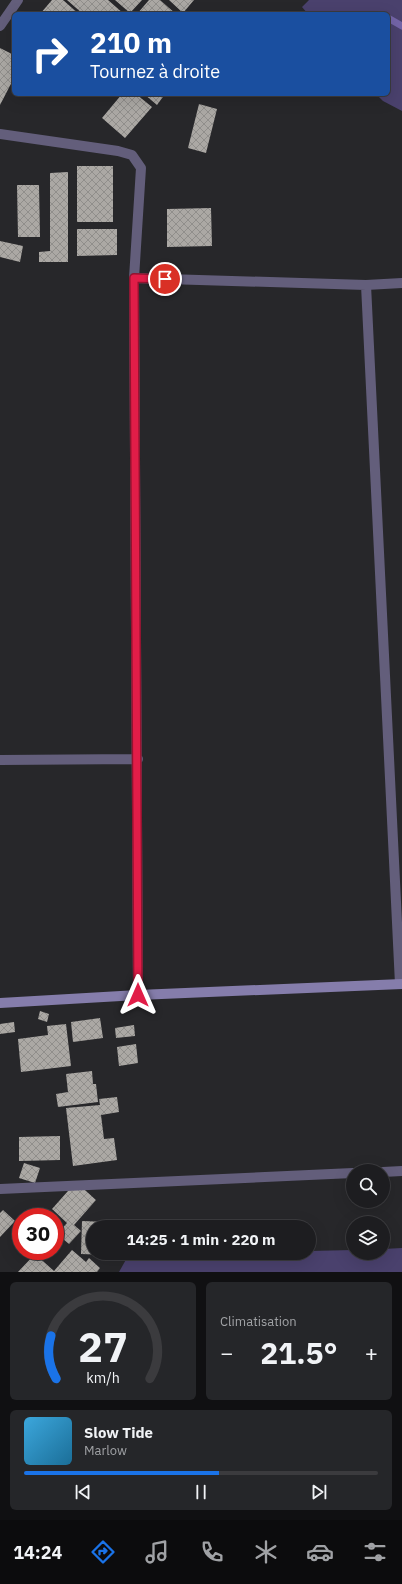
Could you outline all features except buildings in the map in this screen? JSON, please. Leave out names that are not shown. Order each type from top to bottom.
[{"type":"main road","points":[[0,1003],[138,995],[401,984]]},
{"type":"street","points":[[0,26],[18,0]]},
{"type":"street","points":[[0,134],[118,151],[132,155],[141,168],[134,278],[138,758],[138,995]]},
{"type":"street","points":[[134,278],[366,285],[402,283]]},
{"type":"street","points":[[366,285],[401,984]]},
{"type":"street","points":[[0,760],[138,758]]},
{"type":"street","points":[[390,1172],[402,1171]]},
{"type":"street","points":[[0,1189],[346,1173]]},
{"type":"shaded area","points":[[309,0],[402,0],[402,111],[383,101],[378,96],[390,96],[390,12],[306,12],[302,7]]},
{"type":"shaded area","points":[[402,1248],[402,1272],[119,1272],[126,1260],[316,1260],[316,1251],[346,1250],[346,1260],[390,1260],[390,1249]]},
{"type":"waterway","points":[[390,19],[402,26]]},
{"type":"route","points":[[138,995],[138,758],[134,278],[165,279]]}]
